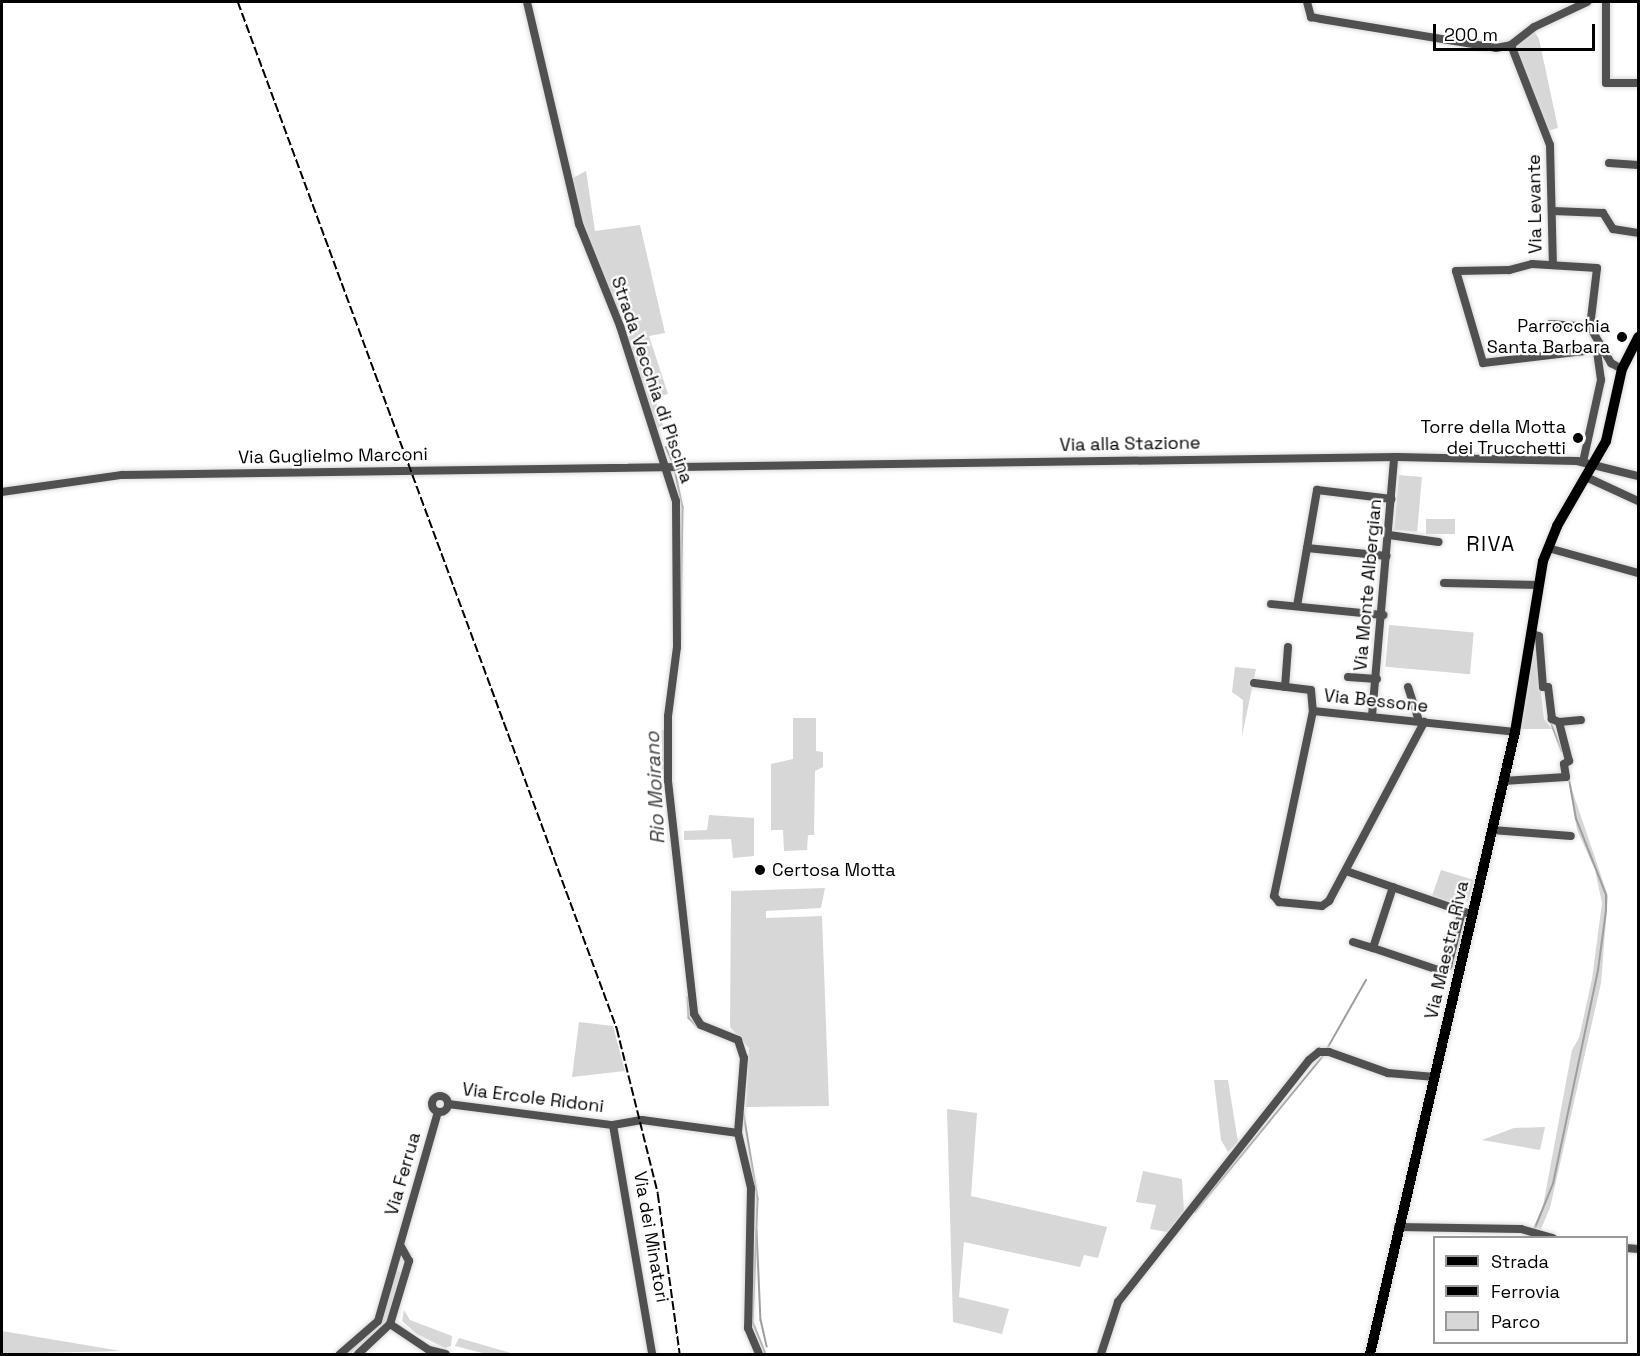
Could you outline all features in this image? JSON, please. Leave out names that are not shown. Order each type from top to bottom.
[{"type":"main road","name":"Via Maestra Riva","points":[[1370,1354],[1435,1077],[1468,913],[1492,830],[1515,732],[1533,634],[1539,585],[1548,548],[1586,477],[1588,463],[1612,426],[1622,369],[1638,337]]},
{"type":"street","name":"Strada Vecchia di Piscina","points":[[527,2],[579,224],[620,326],[676,501],[677,647],[668,720],[667,769],[694,1014],[701,1025],[738,1040],[744,1059],[738,1133],[751,1188],[748,1328],[759,1354]]},
{"type":"street","points":[[1307,2],[1311,16],[1321,20],[1472,47],[1511,45],[1587,2]]},
{"type":"street","points":[[1606,2],[1606,83],[1638,83]]},
{"type":"street","name":"Via Levante","points":[[1511,45],[1550,145],[1553,265]]},
{"type":"street","points":[[1609,163],[1638,165]]},
{"type":"street","points":[[1553,212],[1603,213],[1613,229],[1638,233]]},
{"type":"street","points":[[1600,350],[1483,363],[1456,271],[1553,265],[1597,268],[1590,327],[1600,350],[1612,365],[1622,369]]},
{"type":"street","points":[[1550,324],[1590,327]]},
{"type":"street","points":[[1588,463],[1601,380],[1600,350]]},
{"type":"street","name":"Via alla Stazione","points":[[666,468],[1394,457],[1588,463],[1638,476]]},
{"type":"street","name":"Via Monte Albergian","points":[[1372,716],[1383,615],[1394,457]]},
{"type":"street","name":"Via Guglielmo Marconi","points":[[2,492],[122,475],[666,468]]},
{"type":"street","points":[[1586,477],[1638,501]]},
{"type":"street","points":[[1297,606],[1317,490],[1391,499]]},
{"type":"street","points":[[1389,536],[1439,542]]},
{"type":"street","points":[[1307,548],[1387,556]]},
{"type":"street","points":[[1548,548],[1638,573]]},
{"type":"street","points":[[1444,583],[1539,585]]},
{"type":"street","points":[[1271,604],[1383,615]]},
{"type":"street","name":"Via Maestra Riva","points":[[1503,781],[1566,777],[1564,764],[1569,761],[1559,722],[1552,719],[1548,687],[1543,687],[1539,636],[1533,634]]},
{"type":"street","points":[[1285,687],[1288,647]]},
{"type":"street","points":[[1348,676],[1377,679]]},
{"type":"street","name":"Via Bessone","points":[[1254,683],[1314,692],[1313,711],[1515,732]]},
{"type":"street","points":[[1313,711],[1274,896],[1278,902],[1322,906],[1346,872],[1421,722],[1408,687]]},
{"type":"street","points":[[1559,722],[1581,720]]},
{"type":"street","points":[[1492,830],[1571,836]]},
{"type":"street","points":[[1346,872],[1468,913],[1448,966],[1441,971],[1353,942]]},
{"type":"street","points":[[1373,948],[1393,888]]},
{"type":"street","points":[[1101,1354],[1118,1302],[1221,1166],[1319,1052],[1329,1052],[1388,1073],[1435,1077]]},
{"type":"street","points":[[436,1098],[445,1098],[448,1104],[438,1112],[433,1104],[436,1098]]},
{"type":"street","name":"Via Ercole Ridoni","points":[[448,1104],[613,1125],[642,1120],[738,1133]]},
{"type":"street","name":"Via Ferrua","points":[[340,1354],[378,1321],[438,1112]]},
{"type":"street","name":"Via dei Minatori","points":[[613,1125],[652,1354]]},
{"type":"street","points":[[1398,1227],[1521,1229],[1546,1236]]},
{"type":"street","points":[[358,1354],[390,1324],[409,1261],[400,1245]]},
{"type":"street","points":[[390,1324],[429,1350],[446,1354]]},
{"type":"green space","points":[[1534,31],[1539,39],[1558,128],[1547,131],[1515,45]]},
{"type":"green space","points":[[586,171],[595,231],[640,225],[665,333],[649,336],[668,394],[655,398],[663,425],[656,429],[582,230],[571,179]]},
{"type":"green space","points":[[1399,475],[1422,477],[1417,532],[1394,530]]},
{"type":"green space","points":[[1426,519],[1455,519],[1455,534],[1426,534]]},
{"type":"green space","points":[[1389,625],[1474,632],[1470,674],[1385,667]]},
{"type":"green space","points":[[1535,638],[1544,719],[1552,729],[1518,729]]},
{"type":"green space","points":[[1235,667],[1256,669],[1242,736],[1243,700],[1232,692]]},
{"type":"green space","points":[[793,718],[816,718],[816,751],[823,752],[823,767],[815,771],[814,835],[808,835],[807,850],[784,851],[783,830],[771,830],[771,764],[793,759]]},
{"type":"green space","points":[[1568,778],[1608,896],[1601,983],[1550,1208],[1541,1229],[1533,1228],[1543,1206],[1572,1050],[1579,1038],[1592,979],[1602,903],[1595,870],[1577,830]]},
{"type":"green space","points":[[709,815],[754,818],[754,856],[733,858],[731,839],[684,840],[684,831],[707,830]]},
{"type":"green space","points":[[1441,870],[1474,880],[1468,901],[1460,905],[1432,896]]},
{"type":"green space","points":[[825,888],[821,908],[766,911],[766,918],[822,916],[829,1106],[746,1107],[749,1048],[730,1027],[731,891]]},
{"type":"green space","points":[[579,1022],[613,1026],[625,1071],[572,1077]]},
{"type":"green space","points":[[1214,1080],[1228,1080],[1238,1142],[1228,1152],[1221,1140]]},
{"type":"green space","points":[[947,1109],[977,1113],[971,1196],[1107,1227],[1098,1258],[1084,1255],[1080,1267],[964,1242],[959,1297],[1009,1309],[1002,1334],[953,1322]]},
{"type":"green space","points":[[1545,1127],[1540,1150],[1482,1140],[1514,1128]]},
{"type":"green space","points":[[1143,1171],[1182,1179],[1184,1211],[1167,1232],[1150,1229],[1156,1205],[1136,1202]]},
{"type":"green space","points":[[396,1271],[401,1272],[387,1321],[350,1354],[342,1354],[382,1320]]},
{"type":"green space","points":[[404,1310],[410,1320],[452,1336],[451,1346],[445,1348],[417,1334],[402,1321]]},
{"type":"green space","points":[[2,1331],[121,1351],[2,1354]]},
{"type":"green space","points":[[459,1338],[514,1354],[486,1354],[455,1346]]},
{"type":"waterway","name":"Rio Moirano","points":[[666,447],[673,463]]},
{"type":"waterway","name":"Rio Moirano","points":[[675,470],[683,507],[681,638]]},
{"type":"waterway","points":[[1551,722],[1562,751]]},
{"type":"waterway","name":"Rio Moirano","points":[[664,731],[664,780]]},
{"type":"waterway","points":[[1535,1228],[1553,1184],[1598,970],[1606,911],[1606,895],[1576,819],[1569,781]]},
{"type":"waterway","points":[[1327,1049],[1366,980]]},
{"type":"waterway","name":"Rio Moirano","points":[[688,997],[689,1018],[698,1027]]},
{"type":"waterway","points":[[1195,1212],[1323,1056]]},
{"type":"waterway","name":"Rio Moirano","points":[[744,1114],[758,1199],[753,1322],[766,1354]]},
{"type":"waterway","points":[[757,1230],[761,1320],[767,1346]]},
{"type":"railway","points":[[238,2],[617,1029],[658,1194],[680,1354]]},
{"type":"place","name":"Parrocchia Santa Barbara","points":[[1622,337]]},
{"type":"place","name":"Torre della Motta dei Trucchetti","points":[[1578,438]]},
{"type":"place","name":"Certosa Motta","points":[[760,870]]},
{"type":"district","name":"RIVA","points":[[1491,544]]}]
